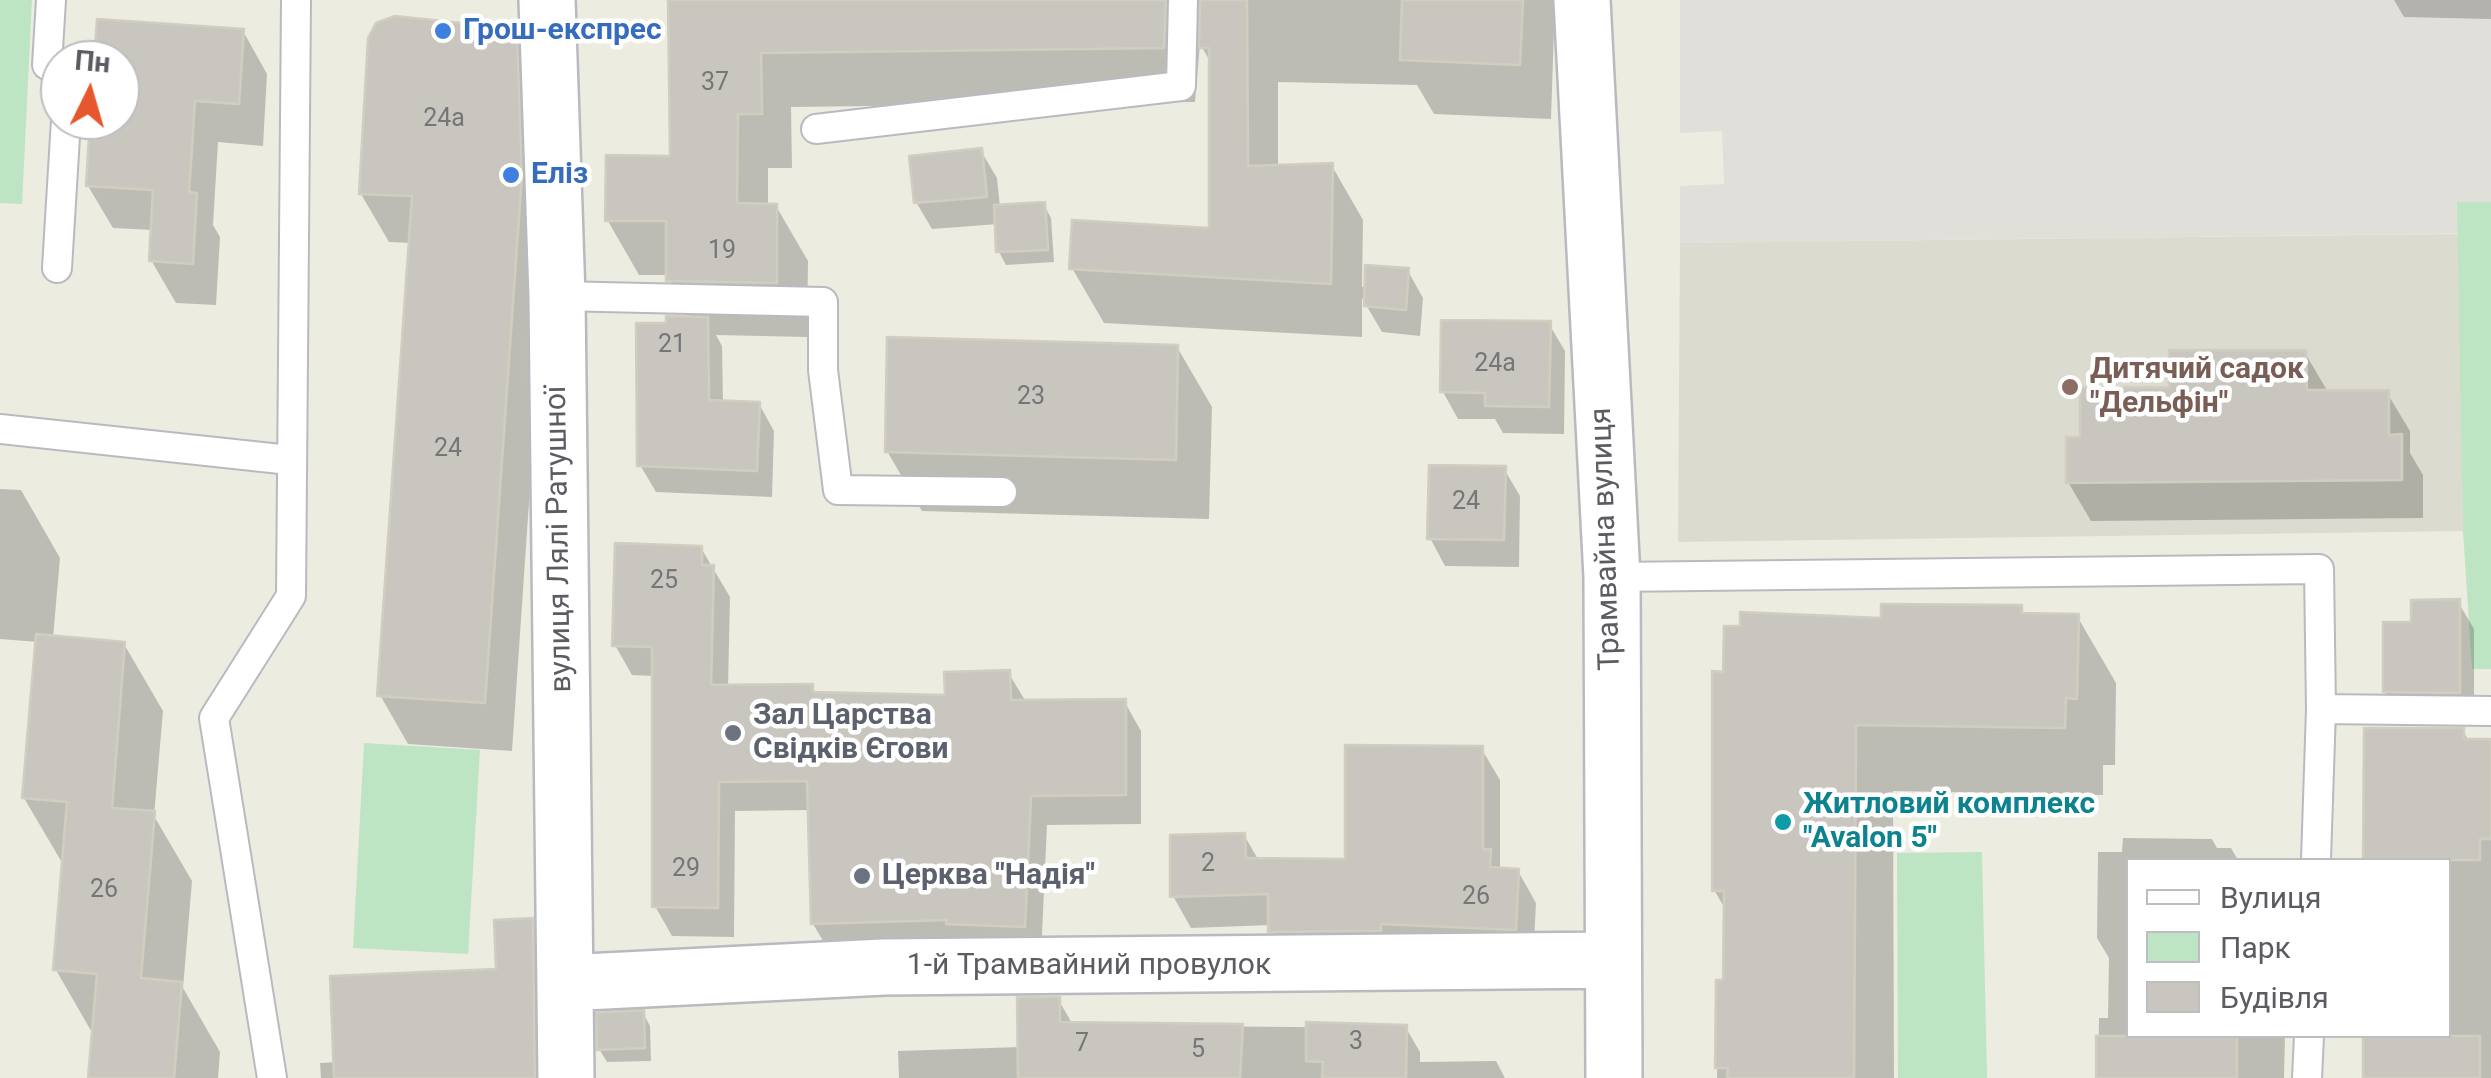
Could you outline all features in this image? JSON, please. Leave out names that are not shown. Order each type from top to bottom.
[{"type":"street","name":"вулиця Лялі Ратушної","points":[[547,0],[557,296],[566,1078]]},
{"type":"street","name":"Трамвайна вулиця","points":[[1582,0],[1612,577],[1614,1078]]},
{"type":"street","name":"1-й Трамвайний провулок","points":[[566,984],[884,967],[1612,960]]},
{"type":"lane","points":[[49,40],[50,0]]},
{"type":"lane","points":[[272,1078],[214,718],[291,596],[296,0]]},
{"type":"lane","points":[[816,129],[1181,86],[1183,0]]},
{"type":"lane","points":[[57,268],[65,140]]},
{"type":"lane","points":[[557,296],[823,302],[823,370],[838,490],[1002,492]]},
{"type":"lane","points":[[0,429],[290,460]]},
{"type":"lane","points":[[1612,577],[2319,568],[2322,709],[2316,858]]},
{"type":"lane","points":[[2322,709],[2491,711]]},
{"type":"lane","points":[[2307,1078],[2309,1038]]},
{"type":"shaded area","points":[[1680,0],[2491,0],[2491,233],[1680,243],[1680,186],[1724,184],[1722,131],[1680,133]]},
{"type":"shaded area","name":"Дитячий садок \"Дельфін\"","points":[[2459,234],[2463,531],[1678,542],[1680,243]]},
{"type":"green space","points":[[0,0],[32,0],[22,204],[0,203]]},
{"type":"green space","points":[[2457,202],[2491,202],[2491,669],[2472,669],[2463,531]]},
{"type":"green space","points":[[364,743],[480,750],[468,954],[353,948]]},
{"type":"green space","points":[[1982,852],[1987,1078],[1898,1078],[1897,853]]},
{"type":"building","points":[[668,0],[1166,0],[1164,48],[761,53],[762,114],[738,114],[737,203],[777,204],[777,283],[666,281],[666,221],[605,221],[606,155],[670,156]]},
{"type":"building","points":[[1200,0],[1247,0],[1248,166],[1333,163],[1331,284],[1069,269],[1072,220],[1209,228],[1209,48],[1199,48]]},
{"type":"building","points":[[1402,0],[1523,0],[1520,65],[1400,60]]},
{"type":"building","points":[[395,16],[517,29],[522,174],[485,703],[377,696],[412,196],[359,194],[368,38],[376,23]]},
{"type":"building","points":[[97,19],[244,29],[239,104],[195,101],[189,192],[197,193],[193,264],[149,261],[153,190],[86,186],[89,140],[140,140],[140,40],[95,40]]},
{"type":"building","points":[[982,148],[987,197],[914,203],[909,156]]},
{"type":"building","points":[[1045,202],[1048,250],[996,252],[994,205]]},
{"type":"building","points":[[1365,265],[1409,268],[1406,310],[1364,306]]},
{"type":"building","points":[[666,316],[708,317],[709,400],[760,402],[757,471],[637,466],[636,323],[666,323]]},
{"type":"building","points":[[1441,320],[1551,321],[1549,407],[1485,406],[1485,393],[1440,392]]},
{"type":"building","points":[[887,337],[1178,345],[1176,460],[885,452]]},
{"type":"building","points":[[2169,350],[2306,350],[2307,390],[2389,390],[2389,435],[2402,434],[2402,480],[2066,483],[2066,437],[2080,437],[2080,388],[2169,387]]},
{"type":"building","points":[[1429,465],[1506,466],[1504,540],[1427,539]]},
{"type":"building","points":[[615,543],[702,546],[702,565],[714,565],[711,685],[813,684],[813,692],[945,695],[944,672],[1010,670],[1011,700],[1126,699],[1126,795],[1031,796],[1025,927],[946,924],[947,920],[811,924],[807,781],[719,782],[718,908],[652,907],[652,647],[612,646]]},
{"type":"building","points":[[2460,599],[2460,693],[2383,692],[2383,622],[2411,622],[2411,600]]},
{"type":"building","name":"Житловий комплекс \"Avalon 5\"","points":[[1881,604],[2022,605],[2022,613],[2079,614],[2077,699],[2066,698],[2065,728],[1856,725],[1854,1078],[1727,1078],[1728,1068],[1715,1068],[1716,980],[1723,980],[1724,891],[1712,891],[1712,671],[1723,672],[1724,626],[1740,626],[1740,612],[1881,618]]},
{"type":"building","points":[[36,634],[125,642],[112,808],[155,811],[141,978],[182,982],[174,1078],[88,1078],[97,974],[53,970],[67,802],[22,798]]},
{"type":"building","points":[[2364,728],[2464,728],[2464,739],[2491,739],[2491,839],[2480,839],[2480,860],[2363,858]]},
{"type":"building","points":[[1345,745],[1483,746],[1483,849],[1491,849],[1490,867],[1519,869],[1516,930],[1381,924],[1381,931],[1268,932],[1268,894],[1170,897],[1170,835],[1245,833],[1246,858],[1345,859]]},
{"type":"building","points":[[533,918],[535,1078],[334,1078],[330,976],[496,969],[494,920]]},
{"type":"building","points":[[1017,997],[1060,997],[1060,1022],[1243,1024],[1240,1078],[1018,1078]]},
{"type":"building","points":[[644,1010],[645,1048],[597,1050],[596,1013]]},
{"type":"building","points":[[1306,1022],[1407,1025],[1406,1078],[1322,1078],[1323,1062],[1306,1061]]},
{"type":"building","points":[[2096,1036],[2237,1038],[2237,1078],[2096,1078]]},
{"type":"building","points":[[2480,1036],[2480,1078],[2363,1078],[2363,1038]]},
{"type":"place","name":"Грош-експрес","points":[[443,31]]},
{"type":"place","name":"Еліз","points":[[511,175]]},
{"type":"place","name":"Дитячий садок \"Дельфін\"","points":[[2070,387]]},
{"type":"place","name":"Зал Царства Свідків Єгови","points":[[733,733]]},
{"type":"place","name":"Житловий комплекс \"Avalon 5\"","points":[[1783,822]]},
{"type":"place","name":"Церква \"Надія\"","points":[[862,876]]}]
